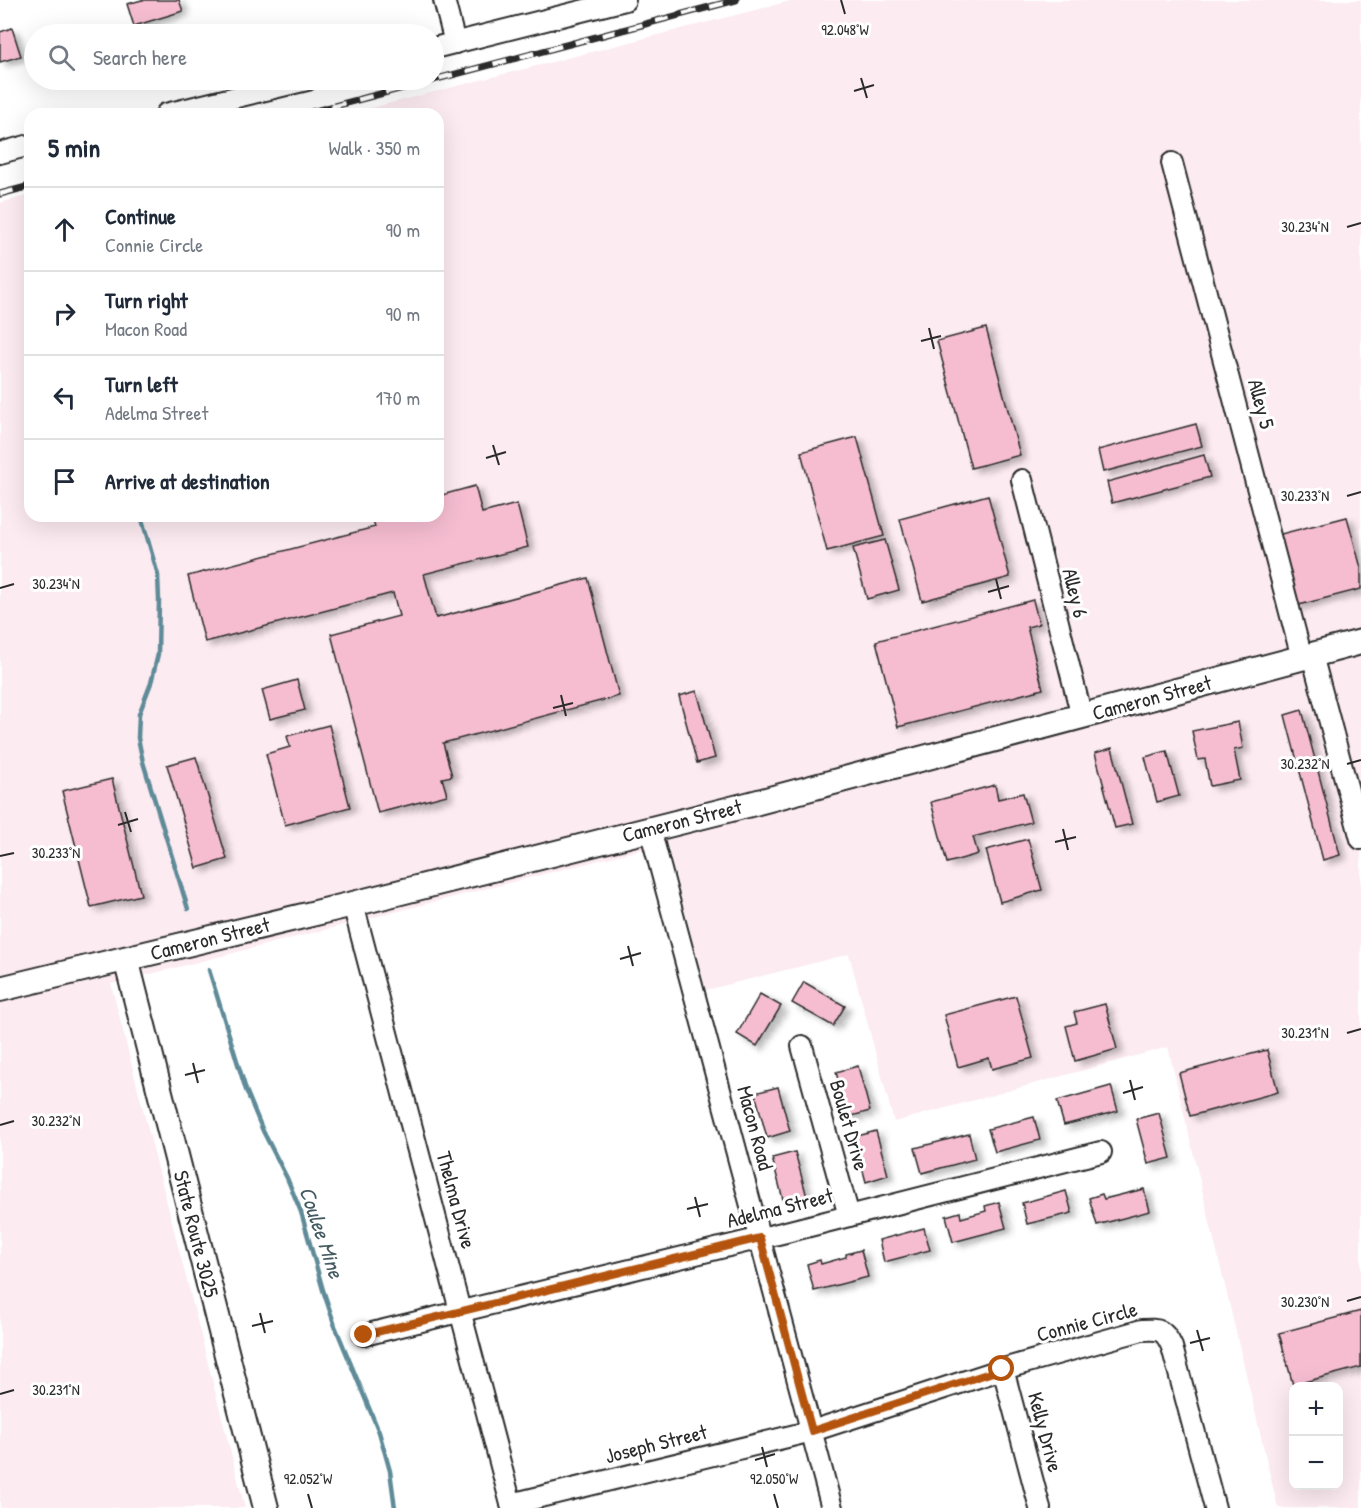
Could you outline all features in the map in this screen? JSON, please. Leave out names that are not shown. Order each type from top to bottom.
[{"type":"main road","name":"Cameron Street","points":[[0,989],[650,830],[1361,642]]},
{"type":"main road","name":"State Route 3025","points":[[126,959],[266,1508]]},
{"type":"street","points":[[444,0],[455,43]]},
{"type":"street","points":[[444,46],[625,0]]},
{"type":"street","points":[[191,108],[266,90]]},
{"type":"street","points":[[0,153],[24,147]]},
{"type":"street","name":"Alley 5","points":[[1172,163],[1307,657],[1361,839]]},
{"type":"street","name":"Alley 6","points":[[1022,480],[1082,717]]},
{"type":"street","name":"Macon Road","points":[[650,830],[832,1508]]},
{"type":"street","name":"Thelma Drive","points":[[354,904],[512,1506]]},
{"type":"street","name":"Boulet Drive","points":[[802,1046],[849,1216]]},
{"type":"street","name":"Adelma Street","points":[[364,1335],[1101,1152]]},
{"type":"street","name":"Connie Circle","points":[[812,1431],[1002,1369],[1142,1330],[1161,1330],[1172,1347],[1215,1508]]},
{"type":"street","name":"Kelly Drive","points":[[1002,1369],[1040,1508]]},
{"type":"street","name":"Joseph Street","points":[[512,1506],[812,1431]]},
{"type":"shaded area","points":[[794,0],[1361,0],[1361,1508],[1278,1508],[1168,1047],[894,1122],[849,954],[706,990],[667,843],[111,984],[245,1508],[0,1508],[0,203],[24,197],[24,522],[444,522],[444,108],[371,108]]},
{"type":"building","points":[[142,0],[179,0],[183,11],[141,24],[133,24],[127,4]]},
{"type":"building","points":[[12,28],[21,56],[0,62],[0,32]]},
{"type":"building","points":[[986,328],[1020,455],[971,468],[937,341]]},
{"type":"building","points":[[1196,424],[1202,446],[1103,472],[1098,450]]},
{"type":"building","points":[[857,437],[884,536],[827,551],[801,452]]},
{"type":"building","points":[[1204,455],[1210,477],[1112,503],[1107,482]]},
{"type":"building","points":[[475,486],[482,513],[517,504],[528,547],[424,574],[436,618],[588,578],[619,696],[443,743],[452,776],[442,778],[447,795],[378,813],[331,634],[399,616],[393,593],[205,642],[188,576],[375,527],[374,522],[444,522],[444,494]]},
{"type":"building","points":[[988,495],[1010,577],[922,601],[900,519]]},
{"type":"building","points":[[1347,517],[1361,568],[1361,589],[1295,606],[1277,535]]},
{"type":"building","points":[[885,540],[899,590],[867,599],[853,548]]},
{"type":"building","points":[[1033,600],[1039,624],[1027,627],[1043,689],[898,727],[876,641]]},
{"type":"building","points":[[297,680],[305,710],[270,719],[262,690]]},
{"type":"building","points":[[697,691],[715,758],[697,763],[679,696]]},
{"type":"building","points":[[1302,710],[1340,855],[1323,860],[1285,715]]},
{"type":"building","points":[[1238,722],[1243,748],[1234,750],[1240,780],[1210,786],[1205,759],[1198,760],[1192,731]]},
{"type":"building","points":[[329,725],[350,807],[285,825],[266,754],[290,747],[287,736]]},
{"type":"building","points":[[1112,748],[1132,824],[1115,828],[1095,753]]},
{"type":"building","points":[[1167,751],[1179,796],[1157,802],[1145,757]]},
{"type":"building","points":[[196,757],[227,859],[197,868],[167,765]]},
{"type":"building","points":[[112,779],[141,895],[91,907],[62,791]]},
{"type":"building","points":[[995,785],[998,799],[1023,793],[1031,822],[973,837],[978,854],[947,863],[931,802]]},
{"type":"building","points":[[1028,839],[1042,890],[1000,902],[986,850]]},
{"type":"building","points":[[804,982],[845,1006],[833,1026],[792,1003]]},
{"type":"building","points":[[760,994],[781,1006],[757,1046],[737,1034]]},
{"type":"building","points":[[1016,996],[1033,1058],[992,1069],[989,1058],[958,1067],[944,1015]]},
{"type":"building","points":[[1105,1004],[1117,1049],[1075,1061],[1066,1026],[1077,1023],[1074,1012]]},
{"type":"building","points":[[1267,1050],[1278,1092],[1190,1116],[1179,1073]]},
{"type":"building","points":[[858,1066],[870,1111],[848,1117],[836,1072]]},
{"type":"building","points":[[1111,1086],[1118,1111],[1064,1125],[1057,1101]]},
{"type":"building","points":[[778,1087],[790,1131],[767,1138],[755,1093]]},
{"type":"building","points":[[1159,1113],[1171,1158],[1148,1164],[1136,1119]]},
{"type":"building","points":[[1034,1117],[1040,1140],[995,1152],[988,1129]]},
{"type":"building","points":[[876,1131],[888,1175],[866,1182],[854,1137]]},
{"type":"building","points":[[969,1134],[975,1159],[922,1173],[915,1148]]},
{"type":"building","points":[[795,1152],[807,1197],[784,1203],[772,1158]]},
{"type":"building","points":[[1144,1189],[1150,1211],[1097,1225],[1089,1198],[1102,1194],[1104,1199]]},
{"type":"building","points":[[1066,1191],[1072,1213],[1027,1224],[1022,1203]]},
{"type":"building","points":[[999,1202],[1006,1228],[953,1242],[946,1216],[960,1212],[961,1218],[986,1211],[985,1206]]},
{"type":"building","points":[[924,1228],[930,1250],[884,1262],[879,1240]]},
{"type":"building","points":[[861,1250],[868,1277],[814,1291],[807,1264],[820,1260],[821,1264]]},
{"type":"building","points":[[1361,1311],[1361,1367],[1304,1382],[1292,1382],[1279,1333]]},
{"type":"waterway","name":"Coulee Mine","points":[[143,522],[158,575],[158,654],[151,683],[139,714],[138,738],[143,762],[188,909]]},
{"type":"waterway","name":"Coulee Mine","points":[[209,970],[246,1090],[301,1212],[335,1326],[379,1432],[390,1471],[395,1508]]},
{"type":"railway","points":[[444,77],[736,0]]},
{"type":"railway","points":[[327,108],[395,90]]},
{"type":"railway","points":[[0,194],[24,188]]},
{"type":"route","points":[[364,1335],[760,1238],[812,1431],[1002,1369]]}]
